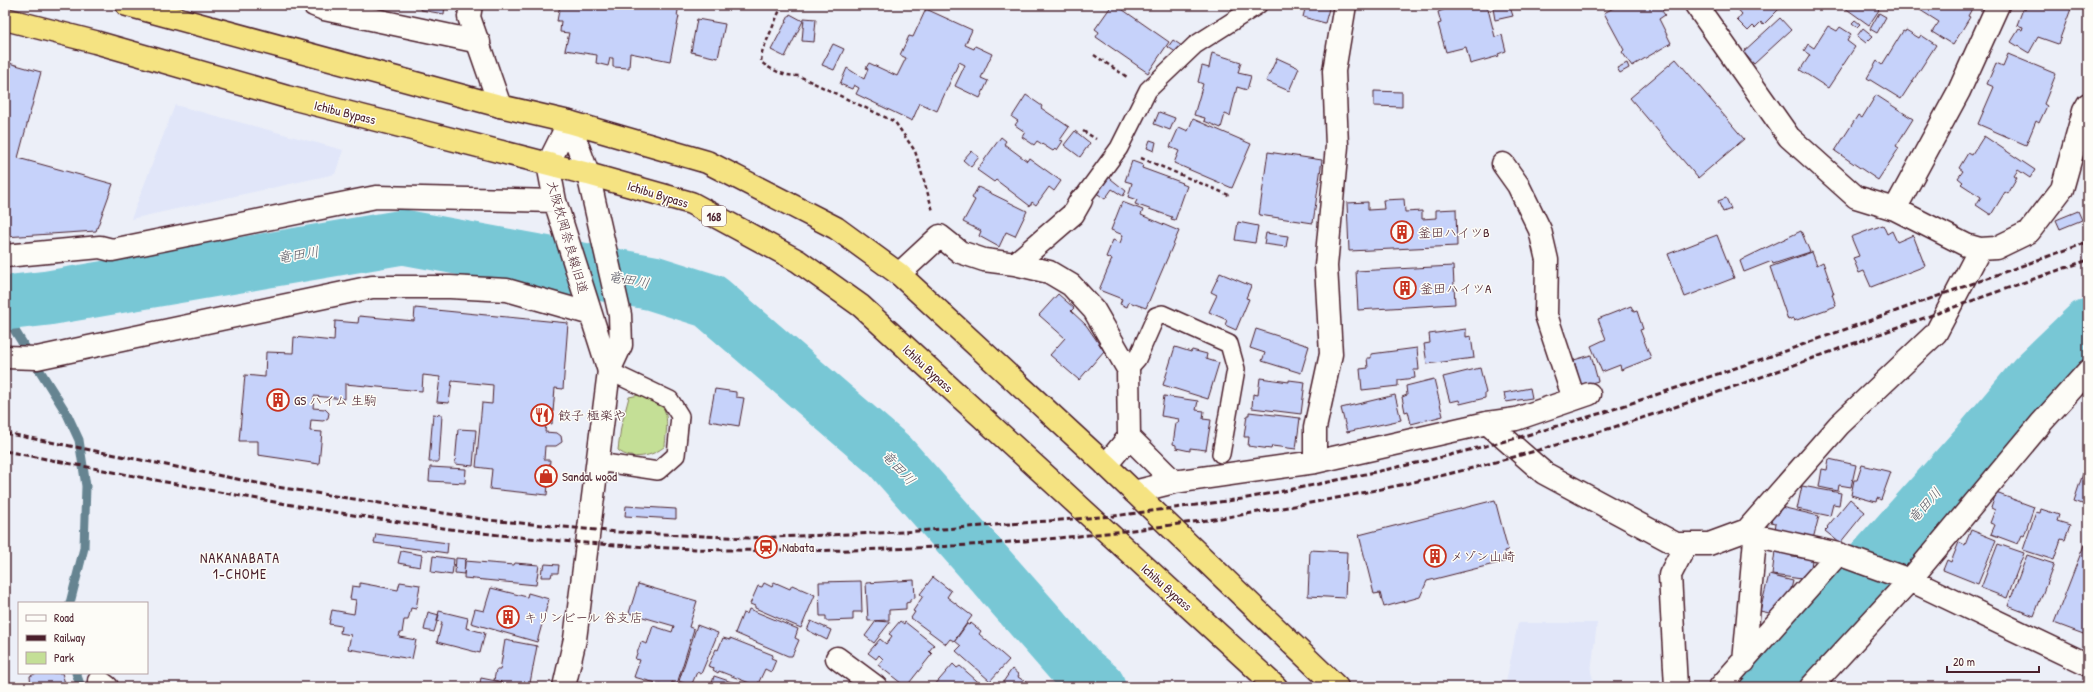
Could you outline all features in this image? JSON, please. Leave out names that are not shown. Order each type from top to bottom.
[{"type":"highway","points":[[127,5],[500,106],[569,122],[707,162],[836,228],[900,274],[1106,465],[1337,687]]},
{"type":"highway","name":"Ichibu Bypass","points":[[5,19],[96,42],[287,97],[588,174],[691,203],[798,261],[861,306],[1276,687]]},
{"type":"street","points":[[314,5],[324,9],[479,42]]},
{"type":"street","points":[[471,5],[469,17],[479,42],[500,106]]},
{"type":"street","points":[[1315,462],[1315,428],[1332,354],[1326,266],[1337,146],[1334,72],[1345,5]]},
{"type":"street","points":[[1696,5],[1789,137],[1856,197],[1895,209],[1966,245],[1980,249],[1996,248],[2029,232],[2062,189],[2084,111],[2088,104]]},
{"type":"street","points":[[1895,209],[1959,91],[1998,5]]},
{"type":"street","name":"大阪枚岡奈良線旧道","points":[[569,122],[548,164],[558,211],[609,371]]},
{"type":"street","name":"大阪枚岡奈良線旧道","points":[[564,687],[575,639],[609,371],[621,345],[620,314],[602,233],[588,174],[569,122]]},
{"type":"street","points":[[1134,492],[1174,482],[1315,462],[1487,423],[1516,419],[1581,396],[1546,315],[1547,260],[1540,230],[1518,185],[1503,164]]},
{"type":"street","points":[[5,256],[100,247],[112,250],[376,197],[558,211]]},
{"type":"street","points":[[1015,264],[1073,214],[1081,200]]},
{"type":"street","points":[[900,274],[940,236],[960,252],[984,260],[1015,264],[1049,272],[1071,285],[1094,310],[1128,369],[1129,437],[1106,465]]},
{"type":"street","points":[[1744,662],[1751,534],[1839,425],[1936,333],[1980,249]]},
{"type":"street","points":[[5,357],[37,358],[372,287],[450,287],[507,290],[591,314]]},
{"type":"street","points":[[1811,687],[1910,580],[2042,422],[2088,371]]},
{"type":"street","points":[[1487,423],[1544,473],[1676,544],[1709,544],[1751,534],[1838,554],[1910,580],[2088,665]]},
{"type":"street","points":[[1129,437],[1174,482]]},
{"type":"street","points":[[1676,687],[1670,575],[1686,544]]},
{"type":"street","points":[[1720,687],[1744,662],[1838,554]]},
{"type":"street","points":[[837,658],[876,687]]},
{"type":"lane","points":[[1081,200],[1119,148],[1148,90],[1195,45],[1258,5]]},
{"type":"lane","points":[[1128,369],[1137,360],[1156,316],[1162,314],[1229,344],[1236,369],[1221,454]]},
{"type":"lane","points":[[598,462],[658,471],[676,456],[680,416],[670,400],[609,371]]},
{"type":"path","points":[[782,5],[762,52],[761,62],[771,69],[787,76],[799,76],[895,122],[915,151],[940,236]]},
{"type":"path","points":[[1094,55],[1148,90]]},
{"type":"path","points":[[1119,148],[1231,196]]},
{"type":"shaded area","points":[[175,105],[343,150],[335,174],[131,219]]},
{"type":"shaded area","points":[[1518,623],[1597,623],[1591,672],[1595,687],[1505,687]]},
{"type":"green space","points":[[639,395],[661,405],[666,415],[667,428],[665,446],[655,453],[636,457],[623,454],[618,450],[621,427],[629,397]]},
{"type":"building","points":[[422,5],[445,5],[444,14],[421,10]]},
{"type":"building","points":[[560,5],[679,5],[677,16],[679,16],[670,61],[630,53],[629,68],[613,67],[613,58],[610,58],[608,66],[596,63],[597,55],[565,50],[569,33],[560,32],[561,21],[557,21]]},
{"type":"building","points":[[1112,5],[1116,5],[1169,42],[1148,73],[1096,37],[1099,32],[1095,29]]},
{"type":"building","points":[[1306,5],[1330,5],[1325,23],[1303,17]]},
{"type":"building","points":[[1445,5],[1487,5],[1495,37],[1502,35],[1506,51],[1498,54],[1499,56],[1470,64],[1466,47],[1446,52],[1438,24],[1441,23],[1438,12],[1446,9]]},
{"type":"building","points":[[1499,5],[1518,5],[1510,7],[1513,16],[1495,20],[1493,8],[1500,7]]},
{"type":"building","points":[[1619,5],[1666,5],[1667,8],[1662,11],[1665,15],[1659,19],[1671,43],[1632,66],[1622,52],[1624,50],[1604,13]]},
{"type":"building","points":[[1734,5],[1783,5],[1763,25],[1761,22],[1755,28],[1753,26],[1748,31],[1737,20],[1742,14]]},
{"type":"building","points":[[1841,5],[1881,5],[1869,25]]},
{"type":"building","points":[[1923,5],[1974,5],[1968,16],[1970,17],[1953,45],[1932,32],[1939,22],[1920,10]]},
{"type":"building","points":[[2027,5],[2078,5],[2077,7],[2072,6],[2058,44],[2038,37],[2029,53],[2011,42],[2019,29],[2022,30],[2023,27],[2017,25],[2023,9],[2025,10]]},
{"type":"building","points":[[926,9],[972,30],[965,45],[974,49],[975,46],[992,54],[981,78],[988,81],[980,98],[955,86],[965,65],[959,62],[937,111],[920,103],[912,121],[856,94],[859,88],[854,85],[852,89],[840,84],[847,68],[864,79],[868,69],[866,68],[869,63],[897,76],[906,58],[900,55],[909,36],[913,37]]},
{"type":"building","points":[[1879,13],[1886,17],[1877,33],[1870,29]]},
{"type":"building","points":[[790,14],[803,21],[785,57],[771,50]]},
{"type":"building","points":[[804,18],[816,19],[814,42],[802,41]]},
{"type":"building","points":[[1780,18],[1791,30],[1754,64],[1743,52]]},
{"type":"building","points":[[697,19],[725,24],[718,58],[691,52]]},
{"type":"building","points":[[1855,20],[1860,24],[1857,27],[1852,23]]},
{"type":"building","points":[[1828,26],[1837,31],[1840,27],[1851,34],[1847,41],[1855,47],[1828,88],[1800,70],[1810,55],[1804,51],[1808,44],[1814,48]]},
{"type":"building","points":[[1863,28],[1873,36],[1866,43],[1857,36]]},
{"type":"building","points":[[1906,30],[1919,38],[1921,35],[1936,45],[1901,99],[1867,78],[1877,61],[1882,65],[1903,31],[1905,32]]},
{"type":"building","points":[[1173,40],[1182,46],[1177,53],[1168,47]]},
{"type":"building","points":[[833,44],[844,49],[834,70],[822,65]]},
{"type":"building","points":[[1212,53],[1241,62],[1238,73],[1251,76],[1247,90],[1237,87],[1230,116],[1225,114],[1221,128],[1204,121],[1205,118],[1194,115],[1203,84],[1198,82],[1202,66],[1209,68]]},
{"type":"building","points":[[2008,54],[2056,74],[2044,104],[2047,106],[2039,123],[2036,121],[2026,145],[1978,124],[1994,87],[1987,84],[1996,63],[2003,66]]},
{"type":"building","points":[[1277,58],[1299,68],[1289,91],[1266,81]]},
{"type":"building","points":[[1676,59],[1744,139],[1698,178],[1630,98]]},
{"type":"building","points":[[5,62],[41,72],[18,158],[113,184],[96,231],[5,237]]},
{"type":"building","points":[[1627,63],[1629,68],[1620,73],[1617,68]]},
{"type":"building","points":[[1374,91],[1402,92],[1402,107],[1374,106]]},
{"type":"building","points":[[1026,95],[1042,106],[1041,108],[1069,127],[1060,140],[1063,141],[1057,150],[1055,149],[1053,151],[1037,141],[1034,145],[1022,137],[1025,132],[1015,125],[1018,121],[1012,117]]},
{"type":"building","points":[[1876,95],[1913,119],[1896,146],[1899,148],[1878,180],[1835,151],[1858,115],[1862,118]]},
{"type":"building","points":[[1159,112],[1175,118],[1170,130],[1154,124]]},
{"type":"building","points":[[1193,119],[1251,144],[1232,188],[1174,163],[1179,151],[1170,147],[1179,127],[1188,131]]},
{"type":"building","points":[[1075,131],[1090,143],[1080,157],[1064,145]]},
{"type":"building","points":[[1984,136],[2035,170],[2030,178],[2018,170],[2014,176],[2017,178],[2008,194],[2005,192],[1991,215],[1976,205],[1981,197],[1961,184],[1963,182],[1958,178],[1963,171],[1959,168],[1968,153],[1972,155]]},
{"type":"building","points":[[1001,137],[1006,141],[1004,144],[1027,161],[1029,158],[1061,181],[1054,191],[1049,187],[1036,205],[1032,202],[1030,206],[996,180],[994,182],[977,170]]},
{"type":"building","points":[[1150,140],[1156,142],[1154,151],[1147,148]]},
{"type":"building","points":[[971,151],[979,157],[971,167],[963,160]]},
{"type":"building","points":[[1268,152],[1322,160],[1313,223],[1259,215]]},
{"type":"building","points":[[1132,161],[1143,165],[1142,168],[1183,183],[1182,184],[1187,186],[1175,220],[1171,219],[1172,217],[1135,204],[1137,200],[1128,197],[1132,183],[1125,181]]},
{"type":"building","points":[[1106,175],[1126,191],[1123,196],[1112,189],[1105,199],[1095,192]]},
{"type":"building","points":[[978,187],[1027,211],[1015,236],[1006,232],[999,247],[979,236],[981,231],[963,222],[975,200],[972,198]]},
{"type":"building","points":[[1726,198],[1731,209],[1723,212],[1718,201]]},
{"type":"building","name":"釜田ハイツB","points":[[1404,199],[1405,212],[1422,211],[1422,219],[1436,218],[1436,210],[1456,209],[1457,246],[1349,251],[1347,203],[1368,202],[1368,210],[1384,209],[1383,200]]},
{"type":"building","points":[[1122,202],[1143,210],[1141,215],[1179,231],[1146,308],[1129,302],[1127,307],[1120,304],[1122,299],[1099,290],[1112,259],[1106,257],[1113,240],[1120,243],[1123,235],[1111,230]]},
{"type":"building","points":[[2078,211],[2082,220],[2060,229],[2056,220]]},
{"type":"building","points":[[1238,222],[1258,226],[1255,243],[1235,240]]},
{"type":"building","points":[[1883,225],[1887,234],[1892,231],[1897,242],[1913,235],[1925,266],[1871,287],[1864,271],[1859,273],[1853,258],[1859,256],[1851,237]]},
{"type":"building","points":[[1801,231],[1810,252],[1773,264],[1772,261],[1744,272],[1740,261]]},
{"type":"building","points":[[1266,233],[1288,236],[1286,247],[1264,244]]},
{"type":"building","points":[[1717,235],[1734,278],[1685,297],[1668,254]]},
{"type":"building","points":[[1812,252],[1817,265],[1823,262],[1834,294],[1832,294],[1836,306],[1794,321],[1793,318],[1788,320],[1770,267]]},
{"type":"building","name":"釜田ハイツA","points":[[1453,266],[1455,304],[1358,310],[1356,271]]},
{"type":"building","points":[[1220,273],[1251,286],[1246,298],[1249,299],[1236,330],[1225,325],[1227,320],[1209,312],[1217,295],[1211,292]]},
{"type":"building","points":[[1058,294],[1074,308],[1071,311],[1086,325],[1104,351],[1079,380],[1050,355],[1065,338],[1039,315]]},
{"type":"building","points":[[1631,306],[1634,312],[1637,311],[1643,329],[1640,330],[1651,358],[1621,370],[1620,365],[1602,372],[1591,346],[1606,339],[1598,319]]},
{"type":"building","name":"GS ハイム 生駒","points":[[415,308],[568,323],[563,389],[555,388],[552,424],[546,423],[545,432],[557,433],[561,436],[562,442],[556,446],[545,446],[544,460],[550,460],[547,495],[490,489],[492,469],[476,467],[482,403],[492,404],[493,385],[452,381],[449,403],[437,402],[440,377],[423,375],[422,391],[345,384],[345,399],[314,396],[313,408],[325,409],[329,413],[328,418],[323,421],[311,420],[310,431],[322,432],[319,464],[258,455],[258,441],[239,441],[245,375],[265,377],[266,352],[293,353],[294,337],[334,341],[335,321],[358,323],[359,316],[414,321]]},
{"type":"building","points":[[1256,329],[1309,346],[1301,373],[1262,361],[1265,353],[1250,348]]},
{"type":"building","points":[[1466,329],[1466,337],[1471,336],[1474,358],[1427,364],[1424,344],[1430,343],[1429,334]]},
{"type":"building","points":[[1175,347],[1191,352],[1192,350],[1207,354],[1206,359],[1219,363],[1208,399],[1163,385]]},
{"type":"building","points":[[1417,348],[1419,370],[1414,370],[1415,378],[1398,380],[1398,386],[1362,390],[1360,369],[1368,368],[1367,358],[1371,358],[1371,354]]},
{"type":"building","points":[[1591,355],[1598,381],[1581,386],[1574,360]]},
{"type":"building","points":[[1480,368],[1486,393],[1485,398],[1460,404],[1459,400],[1450,402],[1443,377]]},
{"type":"building","points":[[1260,378],[1289,382],[1289,380],[1305,382],[1301,414],[1252,408],[1253,394],[1258,395]]},
{"type":"building","points":[[1434,379],[1443,416],[1411,424],[1408,411],[1405,412],[1402,397],[1407,395],[1406,386]]},
{"type":"building","points":[[1530,388],[1532,398],[1506,402],[1504,393]]},
{"type":"building","points":[[715,389],[736,392],[736,397],[744,398],[739,426],[709,421]]},
{"type":"building","points":[[1395,395],[1401,420],[1347,432],[1341,408]]},
{"type":"building","points":[[1164,396],[1198,401],[1196,410],[1204,411],[1203,419],[1211,420],[1206,450],[1190,448],[1190,451],[1176,448],[1176,445],[1173,444],[1176,423],[1178,423],[1179,419],[1161,416]]},
{"type":"building","points":[[1249,412],[1300,418],[1296,449],[1272,446],[1271,449],[1248,446],[1249,437],[1244,437],[1247,415],[1249,415]]},
{"type":"building","points":[[433,414],[442,415],[439,462],[429,462]]},
{"type":"building","points":[[458,429],[476,430],[473,466],[455,464]]},
{"type":"building","points":[[2088,458],[2088,506],[2074,501]]},
{"type":"building","points":[[1829,459],[1856,465],[1851,487],[1839,485],[1838,491],[1819,487],[1822,469],[1827,470]]},
{"type":"building","points":[[1862,465],[1891,472],[1881,500],[1877,498],[1876,502],[1851,495],[1854,480],[1857,480]]},
{"type":"building","points":[[430,467],[466,469],[465,483],[429,481]]},
{"type":"building","points":[[1802,486],[1841,493],[1839,505],[1833,504],[1830,516],[1797,509]]},
{"type":"building","points":[[1996,493],[2034,507],[2024,536],[2022,535],[2018,544],[1991,534],[1995,525],[1990,523],[1995,510],[1991,508]]},
{"type":"building","points":[[1850,499],[1865,512],[1840,543],[1825,531]]},
{"type":"building","name":"メゾン山崎","points":[[1495,500],[1508,550],[1504,551],[1506,561],[1427,581],[1420,597],[1384,607],[1380,593],[1374,594],[1359,535]]},
{"type":"building","points":[[626,506],[676,509],[676,519],[625,516]]},
{"type":"building","points":[[1781,507],[1819,516],[1813,539],[1775,530],[1776,523],[1771,522],[1773,514],[1778,515]]},
{"type":"building","points":[[2041,509],[2059,515],[2057,521],[2070,525],[2065,540],[2061,539],[2054,560],[2023,550],[2036,512],[2040,513]]},
{"type":"building","points":[[1971,530],[1996,540],[1978,584],[1943,570],[1947,560],[1951,562],[1959,542],[1965,545]]},
{"type":"building","points":[[376,534],[448,543],[447,553],[374,543]]},
{"type":"building","points":[[1998,544],[2024,553],[2007,598],[1981,588]]},
{"type":"building","points":[[2084,545],[2088,545],[2088,630],[2086,635],[2054,623]]},
{"type":"building","points":[[1310,550],[1347,552],[1345,598],[1308,596]]},
{"type":"building","points":[[401,551],[422,555],[420,567],[398,563]]},
{"type":"building","points":[[1775,551],[1792,554],[1792,557],[1812,559],[1810,577],[1802,576],[1802,579],[1772,575]]},
{"type":"building","points":[[2027,555],[2054,564],[2034,616],[2008,606]]},
{"type":"building","points":[[433,556],[454,559],[452,575],[431,572]]},
{"type":"building","points":[[456,558],[467,559],[465,561],[464,574],[455,573]]},
{"type":"building","points":[[465,561],[514,565],[515,563],[539,565],[536,585],[464,578]]},
{"type":"building","points":[[545,564],[559,565],[558,573],[552,573],[551,577],[541,577],[542,568],[544,568]]},
{"type":"building","points":[[1769,575],[1793,581],[1789,597],[1786,600],[1782,599],[1780,608],[1776,607],[1774,614],[1760,611]]},
{"type":"building","points":[[933,577],[951,591],[947,597],[972,616],[954,641],[950,639],[946,644],[911,618],[915,612],[913,611],[923,596],[920,594]]},
{"type":"building","points":[[914,580],[915,598],[910,599],[910,602],[906,603],[906,609],[889,610],[889,620],[868,621],[866,583]]},
{"type":"building","points":[[861,581],[862,612],[853,612],[853,620],[826,621],[826,616],[820,616],[819,582]]},
{"type":"building","points":[[400,582],[420,585],[416,609],[411,608],[408,620],[404,620],[402,633],[400,633],[399,637],[416,640],[412,659],[348,649],[351,635],[340,633],[341,626],[329,624],[332,610],[354,614],[356,600],[350,599],[352,586],[360,587],[360,583],[398,590]]},
{"type":"building","points":[[774,582],[790,589],[792,585],[815,595],[801,628],[755,608],[755,606],[750,604],[758,586],[762,587],[764,583],[772,587]]},
{"type":"building","points":[[638,584],[697,601],[689,627],[694,629],[677,684],[672,682],[671,687],[634,677],[640,660],[635,659],[641,642],[647,644],[653,626],[672,632],[674,626],[629,613]]},
{"type":"building","name":"キリンビール 谷支店","points":[[491,588],[527,597],[528,593],[549,599],[537,642],[471,623],[475,609],[484,611]]},
{"type":"building","points":[[749,609],[798,629],[795,638],[799,640],[792,656],[788,656],[735,633],[743,613],[747,614]]},
{"type":"building","points":[[439,611],[468,618],[466,628],[485,633],[480,653],[437,642],[442,622],[437,621]]},
{"type":"building","points":[[428,612],[439,615],[434,632],[424,630]]},
{"type":"building","points":[[811,621],[831,630],[827,640],[807,630]]},
{"type":"building","points":[[876,621],[890,622],[874,643],[865,636]]},
{"type":"building","points":[[900,621],[904,624],[905,622],[934,645],[929,651],[932,654],[906,687],[878,665],[883,659],[879,655],[876,659],[868,653],[880,639],[886,644],[892,636],[889,634]]},
{"type":"building","points":[[971,623],[981,631],[979,634],[1009,660],[990,681],[956,651],[961,646],[955,641],[967,624],[969,625]]},
{"type":"building","points":[[697,625],[718,633],[701,674],[697,672],[691,686],[679,681]]},
{"type":"building","points":[[723,638],[730,640],[730,638],[773,655],[771,658],[776,660],[771,672],[765,669],[757,686],[719,671],[718,673],[713,670],[714,668],[708,666],[716,649],[718,650]]},
{"type":"building","points":[[505,640],[537,646],[530,683],[526,682],[525,687],[500,687],[501,682],[494,680],[496,670],[500,670]]},
{"type":"building","points":[[953,664],[957,668],[960,666],[984,687],[933,687]]},
{"type":"building","points":[[1012,669],[1019,675],[1018,677],[1033,687],[1002,687],[1001,685]]},
{"type":"building","points":[[35,674],[62,674],[66,687],[31,687],[30,676]]},
{"type":"building","points":[[714,676],[747,687],[711,687]]},
{"type":"building","points":[[481,678],[501,682],[500,687],[479,687]]},
{"type":"waterway","name":"竜田川","points":[[5,303],[48,298],[403,237],[653,283],[710,301],[890,456],[1081,673],[1098,687]]},
{"type":"waterway","points":[[5,315],[67,414],[79,440],[86,486],[84,548],[70,602]]},
{"type":"waterway","name":"竜田川","points":[[1762,687],[1978,445],[2035,377],[2088,326]]},
{"type":"waterway","points":[[76,674],[81,687]]},
{"type":"railway","points":[[5,433],[277,487],[488,520],[618,532],[748,538],[903,532],[1114,516],[1242,499],[1426,461],[1517,438],[1605,412],[1771,356],[2088,242]]},
{"type":"railway","points":[[5,451],[308,508],[491,534],[608,545],[725,550],[843,550],[961,546],[1079,536],[1196,522],[1312,503],[1427,479],[1547,448],[1722,391],[2088,260]]},
{"type":"place","name":"釜田ハイツB","points":[[1402,232]]},
{"type":"place","name":"釜田ハイツA","points":[[1405,288]]},
{"type":"place","name":"GS ハイム 生駒","points":[[278,400]]},
{"type":"place","name":"餃子 極楽や","points":[[542,415]]},
{"type":"place","name":"Sandal wood","points":[[546,476]]},
{"type":"place","name":"Nabata","points":[[766,547]]},
{"type":"place","name":"メゾン山崎","points":[[1435,556]]},
{"type":"place","name":"キリンビール 谷支店","points":[[508,617]]},
{"type":"district","name":"NAKANABATA 1-CHOME","points":[[240,566]]}]
